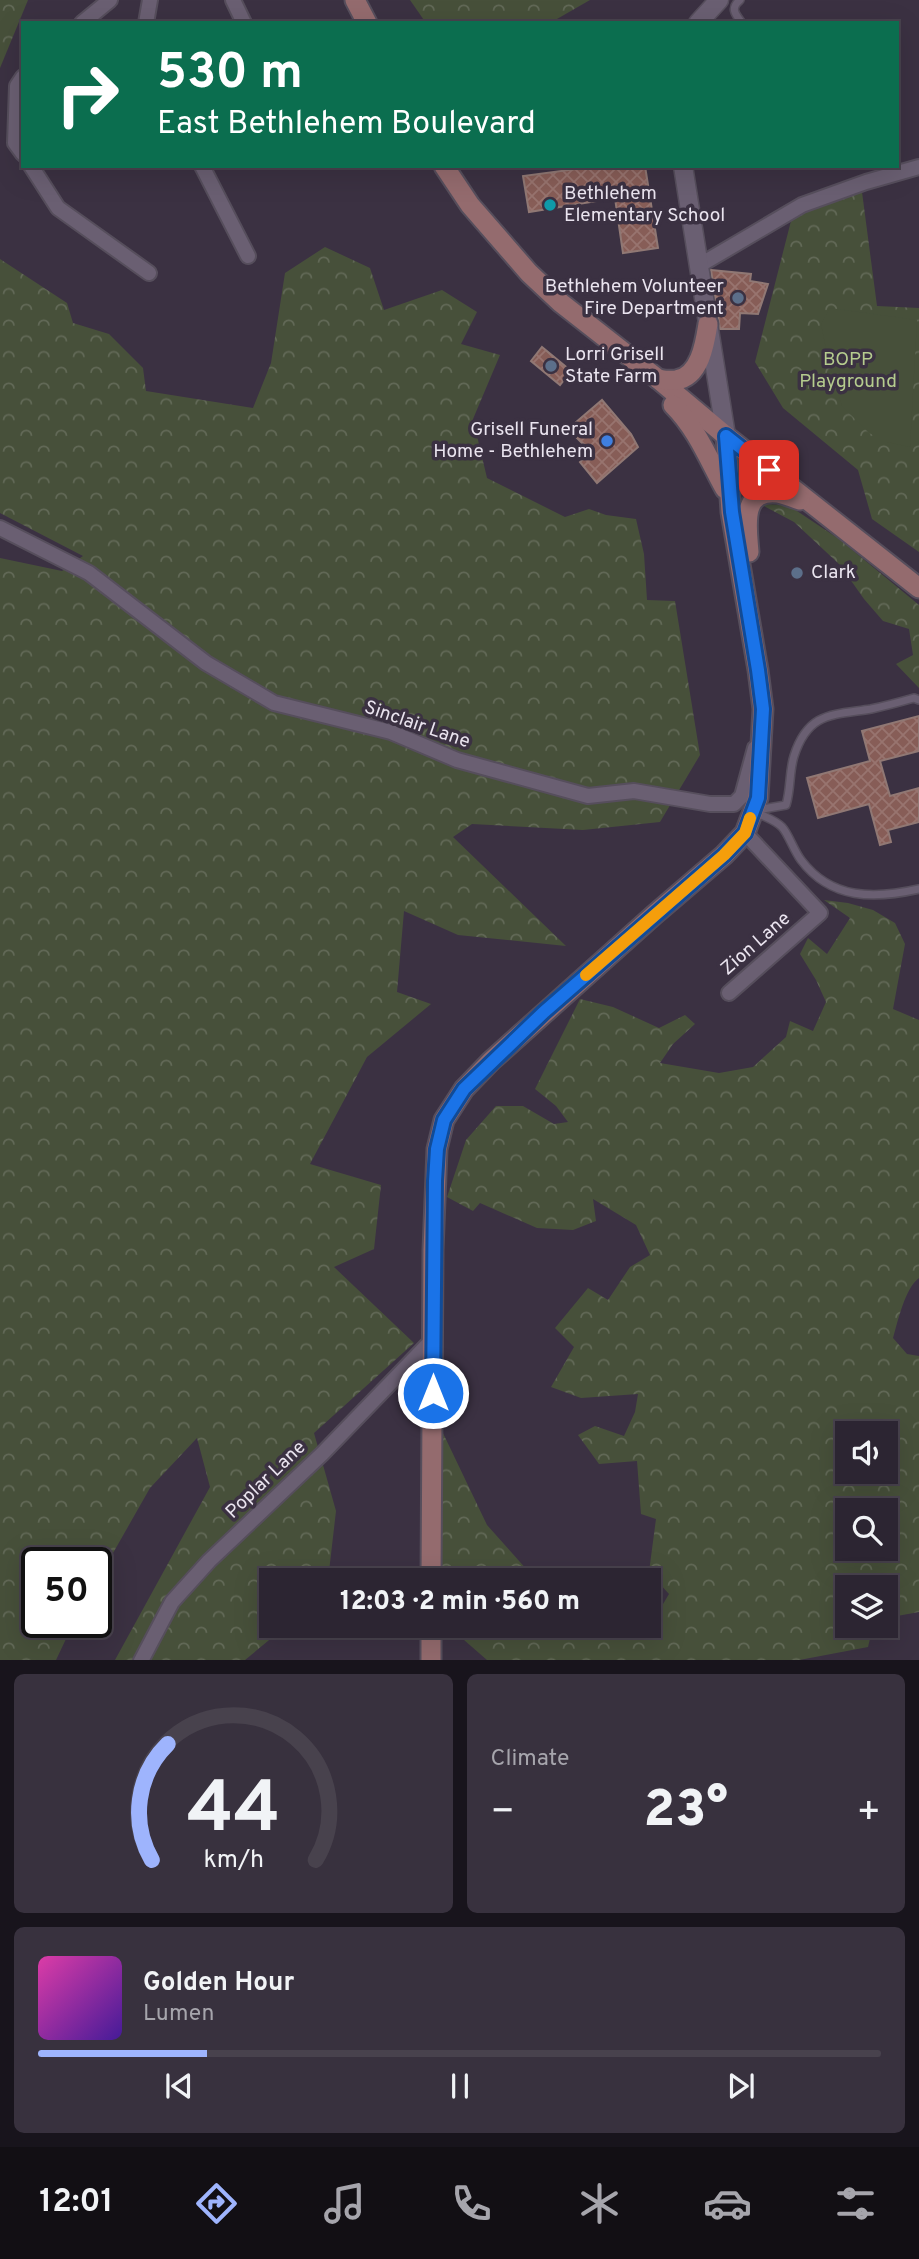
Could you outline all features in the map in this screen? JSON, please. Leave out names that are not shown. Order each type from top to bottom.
[{"type":"main road","points":[[355,0],[366,21]]},
{"type":"main road","points":[[445,168],[470,205],[529,273],[594,330],[919,588]]},
{"type":"main road","points":[[658,379],[678,380],[687,376],[704,349],[708,324]]},
{"type":"main road","points":[[594,330],[628,366],[687,419],[730,500]]},
{"type":"main road","points":[[431,1568],[436,1170],[437,1149],[444,1120],[464,1089],[491,1061],[724,855],[745,833],[758,798],[763,716],[730,500],[726,436]]},
{"type":"main road","points":[[747,612],[752,594],[747,513],[750,504],[757,497],[777,493],[813,504]]},
{"type":"main road","points":[[430,1660],[431,1638]]},
{"type":"street","points":[[84,21],[110,0]]},
{"type":"street","points":[[146,21],[150,0]]},
{"type":"street","points":[[233,0],[243,21]]},
{"type":"street","points":[[700,21],[719,0]]},
{"type":"street","points":[[21,80],[17,86],[15,143],[21,151]]},
{"type":"street","points":[[699,265],[802,205],[866,182],[919,167]]},
{"type":"street","points":[[32,168],[58,208],[149,273]]},
{"type":"street","points":[[203,168],[248,256]]},
{"type":"street","points":[[683,168],[726,436]]},
{"type":"street","name":"Sinclair Lane","points":[[0,528],[89,573],[206,663],[274,703],[391,732],[457,760],[588,796],[634,791],[710,804],[734,804],[743,796],[763,716]]},
{"type":"street","name":"Zion Lane","points":[[729,993],[820,913],[745,833]]},
{"type":"street","name":"Poplar Lane","points":[[142,1660],[172,1602],[209,1561],[322,1454],[433,1339]]},
{"type":"lane","points":[[740,0],[733,9],[741,21]]},
{"type":"lane","points":[[753,811],[786,805],[790,793],[793,758],[803,735],[818,719],[914,698],[919,700]]},
{"type":"lane","points":[[753,811],[782,827],[802,862],[826,884],[846,893],[880,895],[919,888]]},
{"type":"green space","points":[[0,0],[28,0],[0,68]]},
{"type":"green space","points":[[410,0],[590,0],[553,21],[425,21]]},
{"type":"green space","name":"BOPP Playground","points":[[862,192],[877,306],[919,308],[919,552],[872,519],[858,470],[783,408],[755,362],[792,217]]},
{"type":"green space","points":[[325,247],[370,268],[384,310],[442,290],[477,312],[461,344],[500,355],[473,419],[487,478],[565,517],[589,509],[606,515],[636,519],[644,554],[647,600],[675,601],[700,755],[660,822],[583,830],[472,824],[453,837],[566,946],[458,935],[404,911],[397,992],[431,1004],[367,1057],[310,1164],[381,1185],[374,1249],[334,1267],[414,1343],[314,1433],[336,1511],[329,1568],[259,1568],[259,1638],[272,1638],[245,1660],[115,1660],[210,1487],[197,1438],[150,1488],[112,1555],[112,1547],[21,1547],[21,1638],[66,1638],[56,1660],[0,1660],[0,558],[62,571],[83,556],[0,513],[0,259],[67,303],[73,323],[109,334],[143,368],[146,391],[253,408],[271,363],[285,273]]},
{"type":"green space","points":[[830,308],[917,320],[910,447],[887,442],[869,433],[842,406],[829,364],[821,324]]},
{"type":"green space","points":[[760,504],[788,505],[839,539],[919,605],[919,688],[896,664],[913,655],[909,629],[883,621],[840,565],[794,522]]},
{"type":"green space","points":[[824,900],[873,910],[895,923],[905,944],[893,1009],[919,1020],[919,1278],[906,1297],[893,1338],[907,1354],[919,1356],[919,1612],[898,1616],[898,1575],[835,1575],[835,1638],[870,1638],[868,1647],[799,1660],[487,1660],[462,1638],[661,1638],[661,1607],[669,1594],[661,1585],[661,1568],[650,1568],[656,1519],[641,1514],[637,1461],[599,1464],[578,1435],[595,1426],[624,1436],[635,1412],[638,1394],[581,1398],[551,1387],[574,1347],[555,1328],[588,1288],[608,1300],[630,1267],[650,1255],[636,1225],[593,1199],[596,1221],[573,1230],[537,1228],[480,1203],[473,1211],[447,1197],[466,1140],[496,1106],[523,1106],[554,1124],[568,1122],[556,1106],[535,1089],[580,999],[613,1007],[659,1028],[685,1015],[695,1024],[673,1044],[660,1063],[719,1073],[753,1067],[786,1037],[790,1021],[813,1031],[826,1002],[800,954],[808,938],[827,954],[850,918]]},
{"type":"green space","points":[[442,1431],[487,1525],[525,1568],[438,1568]]},
{"type":"building","name":"Bethlehem Elementary School","points":[[584,168],[645,168],[658,248],[623,253],[615,198],[529,212],[523,176]]},
{"type":"building","name":"Bethlehem Volunteer Fire Department","points":[[711,270],[751,274],[750,281],[768,284],[758,314],[740,313],[739,329],[720,329]]},
{"type":"building","name":"Lorri Grisell State Farm","points":[[542,347],[571,371],[560,385],[531,361]]},
{"type":"building","name":"Grisell Funeral Home - Bethlehem","points":[[602,400],[631,434],[638,447],[597,483],[580,462],[591,452],[568,429]]},
{"type":"building","points":[[919,716],[919,751],[880,761],[890,796],[919,788],[919,822],[888,830],[891,842],[880,845],[869,804],[818,818],[807,778],[870,761],[862,731]]},
{"type":"slow traffic","points":[[586,975],[724,855],[745,833],[750,818]]},
{"type":"place","name":"Bethlehem Elementary School","points":[[550,205]]},
{"type":"place","name":"Bethlehem Volunteer Fire Department","points":[[738,298]]},
{"type":"place","name":"Lorri Grisell State Farm","points":[[551,366]]},
{"type":"place","name":"Grisell Funeral Home - Bethlehem","points":[[607,441]]},
{"type":"place","name":"Clark","points":[[797,573]]},
{"type":"route","points":[[433,1393],[435,1181],[437,1149],[444,1120],[464,1089],[491,1061],[724,855],[745,833],[758,798],[763,709],[732,512],[726,436],[769,470]]}]
